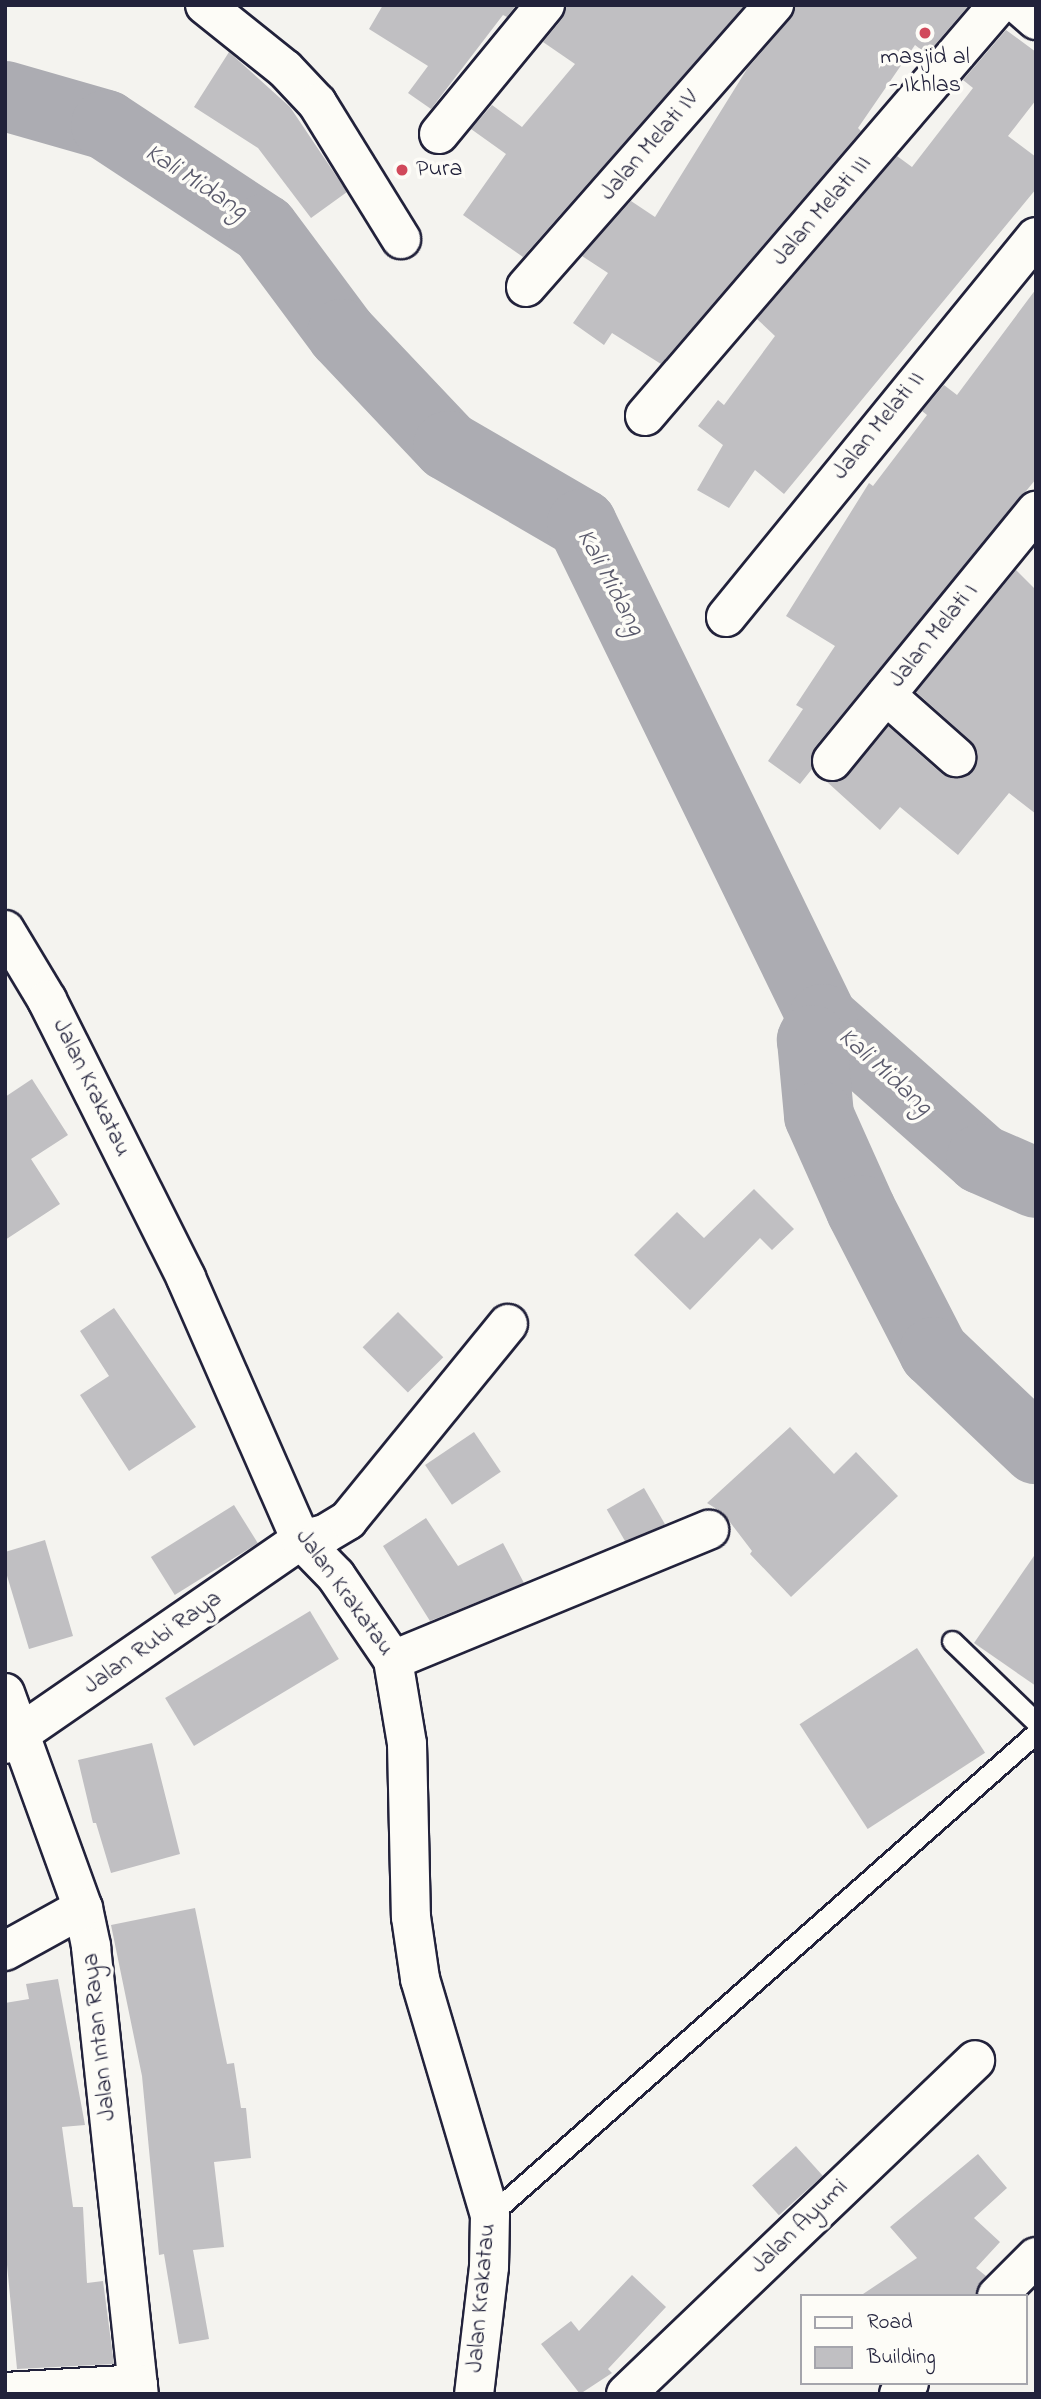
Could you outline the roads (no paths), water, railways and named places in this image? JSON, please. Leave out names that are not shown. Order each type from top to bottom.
[{"type":"street","points":[[205,5],[285,69],[317,103],[401,239]]},
{"type":"street","points":[[439,134],[545,5]]},
{"type":"street","name":"Jalan Melati IV","points":[[526,287],[774,5]]},
{"type":"street","name":"Jalan Melati III","points":[[645,416],[998,5]]},
{"type":"street","points":[[1019,5],[1036,20]]},
{"type":"street","name":"Jalan Melati II","points":[[726,617],[1036,237]]},
{"type":"street","name":"Jalan Melati I","points":[[832,761],[886,695],[1029,533]]},
{"type":"street","points":[[886,695],[956,757]]},
{"type":"street","name":"Jalan Krakatau","points":[[5,930],[47,1000],[186,1278],[300,1540],[336,1576],[393,1660],[407,1744],[411,1917],[421,1979],[490,2215],[489,2267],[474,2394]]},
{"type":"street","name":"Jalan Rubi Raya","points":[[13,1740],[300,1540],[325,1534],[369,1498],[508,1324]]},
{"type":"street","points":[[393,1660],[709,1530]]},
{"type":"street","name":"Jalan Intan Raya","points":[[5,1693],[13,1740],[83,1908],[139,2389]]},
{"type":"street","points":[[5,1951],[83,1908]]},
{"type":"street","name":"Jalan Ayumi","points":[[626,2394],[975,2060]]},
{"type":"street","points":[[999,2294],[1036,2257]]},
{"type":"street","points":[[5,2392],[139,2389]]},
{"type":"lane","points":[[952,1641],[1036,1723]]},
{"type":"lane","points":[[490,2215],[1036,1732]]},
{"type":"waterway","name":"Kali Midang","points":[[5,96],[106,125],[264,229],[342,334],[448,446],[582,524],[823,1019],[981,1159],[1036,1183]]},
{"type":"waterway","points":[[823,1019],[812,1040],[819,1116],[861,1210],[934,1352],[1036,1449]]},
{"type":"place","name":"masjid al - Ikhlas","points":[[925,33]]},
{"type":"place","name":"Pura","points":[[402,170]]}]
